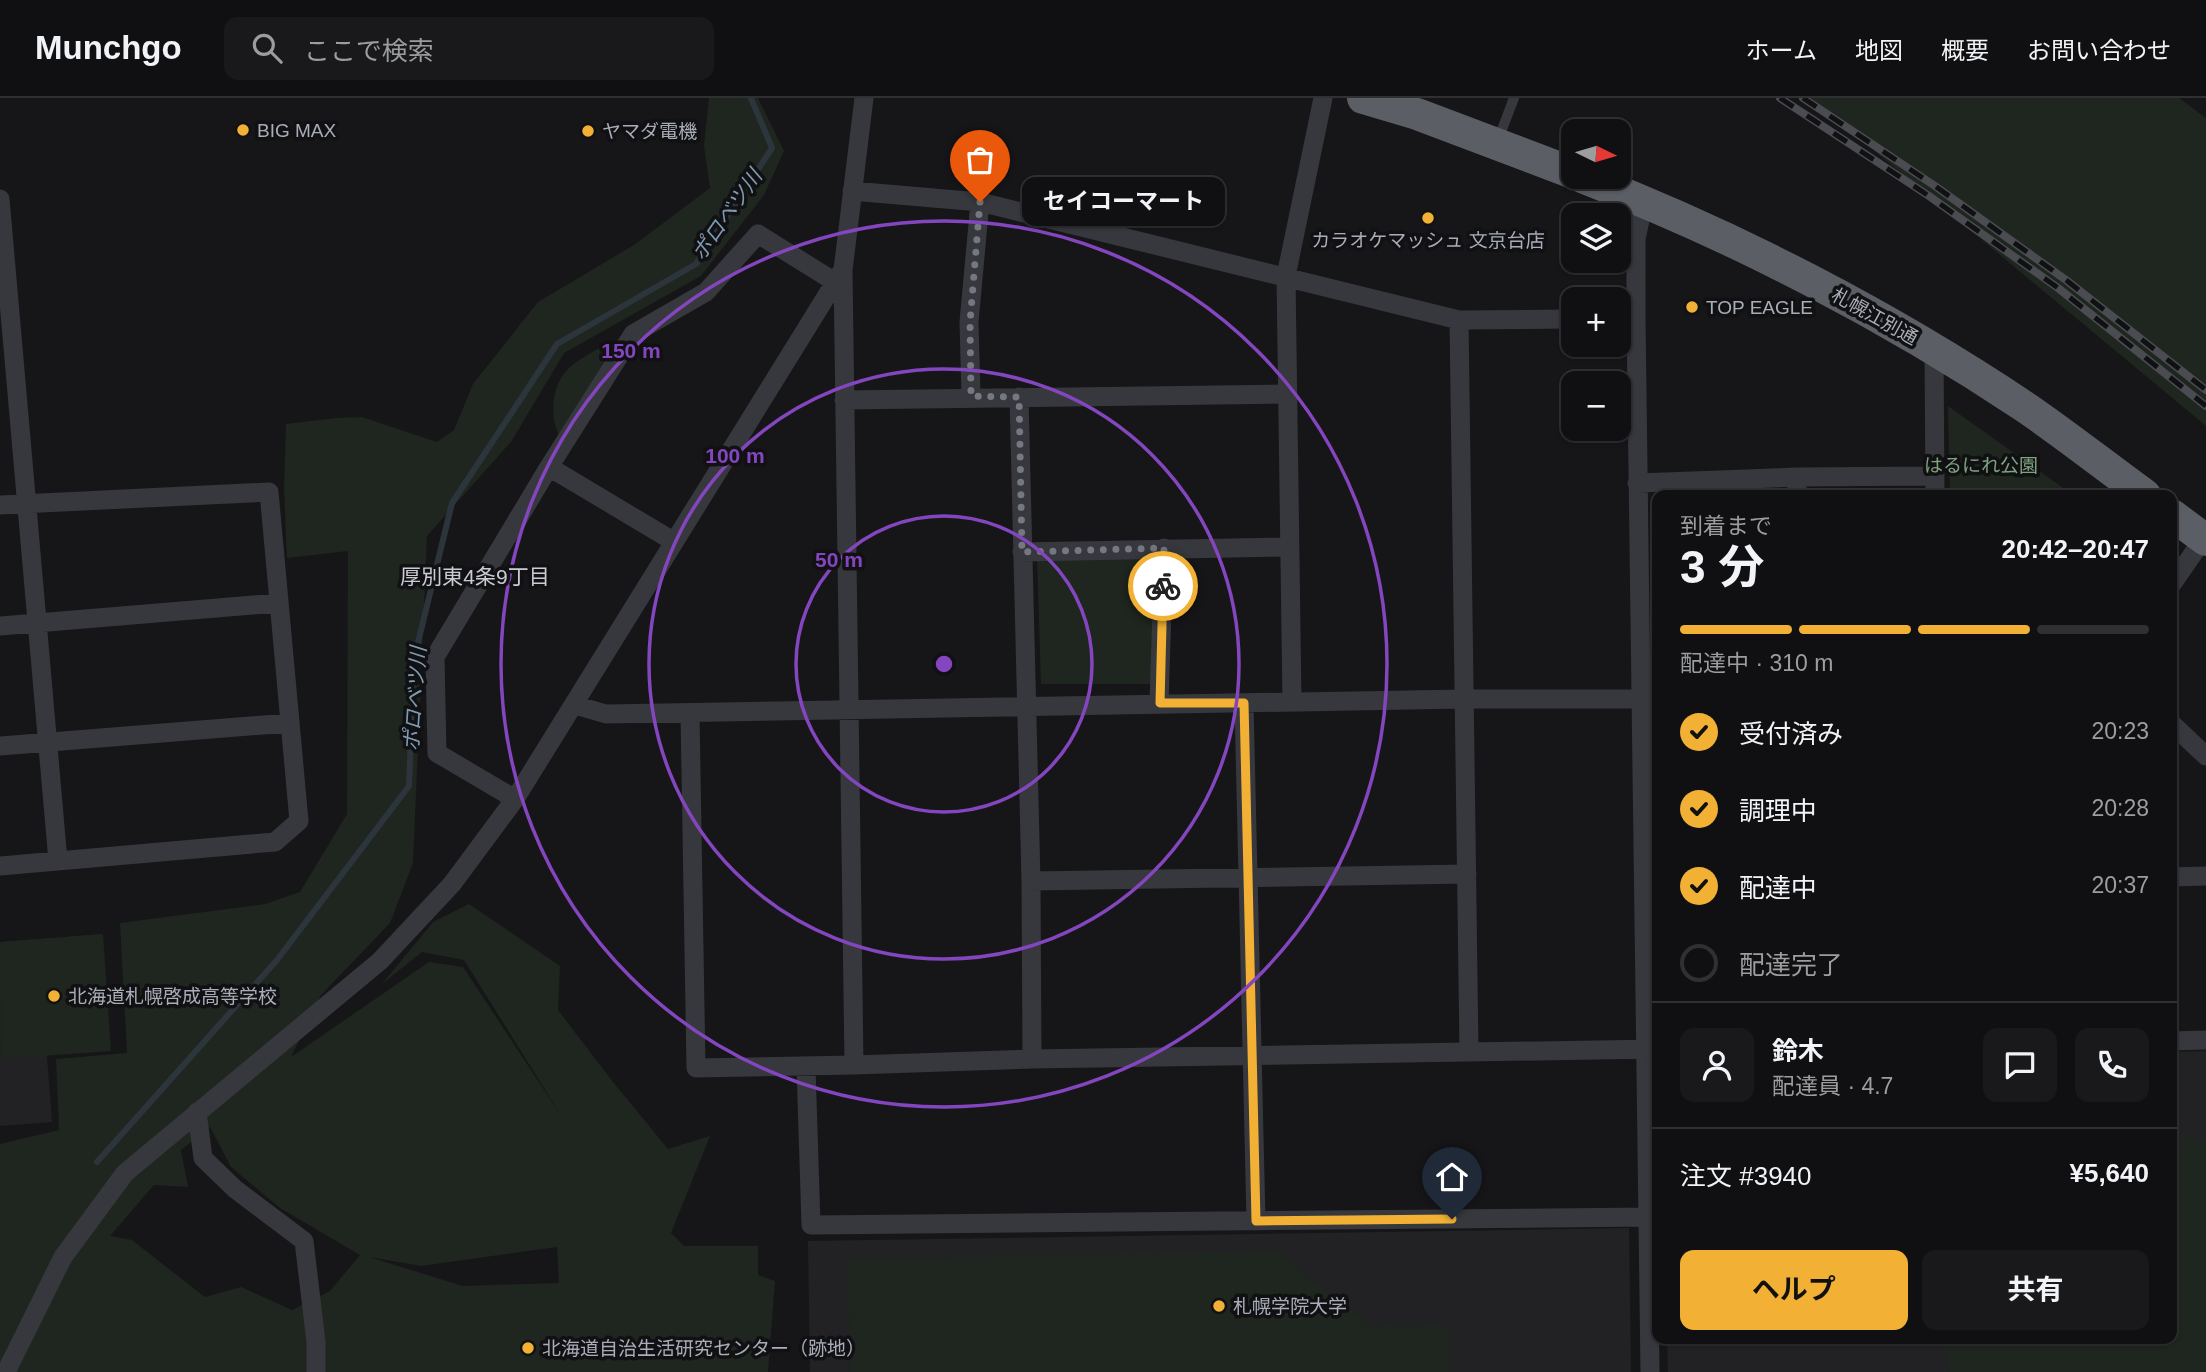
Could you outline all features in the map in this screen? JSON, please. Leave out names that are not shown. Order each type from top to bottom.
[{"type":"highway","points":[[1363,98],[1417,114],[1561,168]]},
{"type":"highway","name":"札幌江別通","points":[[1613,189],[1644,201],[1850,302],[1934,349],[2026,408],[2138,490]]},
{"type":"highway","points":[[2177,519],[2205,539]]},
{"type":"street","points":[[854,1065],[844,400],[839,276],[864,98]]},
{"type":"street","points":[[1292,702],[1286,276],[1323,98]]},
{"type":"street","points":[[852,191],[980,202],[1459,320],[1561,319]]},
{"type":"street","points":[[0,199],[58,861]]},
{"type":"street","points":[[1631,287],[1644,201]]},
{"type":"street","points":[[971,396],[970,322],[980,202]]},
{"type":"street","points":[[515,799],[437,753],[435,657],[549,467],[633,334],[706,292],[758,234],[839,276]]},
{"type":"street","points":[[6,1372],[63,1257],[125,1173],[380,961],[452,884],[515,799],[575,705],[673,541],[839,276]]},
{"type":"street","points":[[1459,320],[1469,1052]]},
{"type":"street","points":[[1637,483],[1935,486],[1934,349]]},
{"type":"street","points":[[1629,357],[1637,483],[1640,699],[1650,890],[1650,1372]]},
{"type":"street","points":[[844,400],[971,396],[1286,394]]},
{"type":"street","points":[[1019,397],[1031,881],[1032,1059]]},
{"type":"street","points":[[549,467],[673,541]]},
{"type":"street","points":[[0,505],[269,492],[299,821],[275,842],[0,866]]},
{"type":"street","points":[[2177,577],[2205,539]]},
{"type":"street","points":[[1022,552],[1290,547]]},
{"type":"street","points":[[1160,703],[1164,548]]},
{"type":"street","points":[[0,626],[278,603]]},
{"type":"street","points":[[575,705],[606,714],[1160,703],[1640,699]]},
{"type":"street","points":[[1244,703],[1256,1221]]},
{"type":"street","points":[[690,712],[696,1068],[1032,1059],[1652,1049]]},
{"type":"street","points":[[0,746],[288,723]]},
{"type":"street","points":[[2177,728],[2206,755]]},
{"type":"street","points":[[1031,881],[1467,874]]},
{"type":"street","points":[[2177,877],[2206,876]]},
{"type":"street","points":[[2177,1041],[2206,1040]]},
{"type":"street","points":[[807,1067],[811,1225],[1648,1217]]},
{"type":"street","points":[[197,1112],[203,1158],[235,1189],[304,1241],[316,1342],[316,1372]]},
{"type":"lane","points":[[1497,144],[1514,98]]},
{"type":"shaded area","name":"北海道札幌啓成高等学校","points":[[103,934],[47,1056],[52,1122],[0,1126],[0,942]]},
{"type":"shaded area","points":[[2206,1051],[2206,1372],[1668,1372],[1667,1344],[2177,1344],[2177,1052]]},
{"type":"shaded area","name":"札幌学院大学","points":[[1629,1228],[1631,1372],[810,1372],[808,1241]]},
{"type":"green space","points":[[709,98],[758,98],[784,151],[764,195],[701,276],[564,353],[511,442],[427,536],[413,863],[390,923],[321,995],[291,1057],[429,962],[463,967],[562,1117],[464,960],[422,952],[382,984],[433,922],[469,904],[560,966],[558,1010],[668,1149],[710,1136],[671,1233],[684,1246],[758,1246],[758,1275],[775,1281],[768,1372],[0,1372],[0,1144],[59,1130],[56,1059],[127,1053],[120,923],[265,904],[300,892],[347,814],[348,551],[287,558],[284,488],[286,424],[362,417],[437,442],[454,430],[473,384],[538,302],[634,245],[710,188],[704,146]],"holes":[[[210,1127],[231,1167],[280,1208],[360,1255],[330,1291],[292,1310],[241,1287],[205,1297],[132,1240],[110,1236],[154,1185],[188,1187],[181,1150]],[[557,1247],[559,1283],[463,1286],[369,1257],[421,1266]]]},
{"type":"green space","points":[[1811,98],[2179,98],[2206,118],[2206,426]]},
{"type":"green space","points":[[601,347],[610,351],[560,437],[553,411],[558,384],[572,366]]},
{"type":"green space","name":"はるにれ公園","points":[[1948,406],[2066,490],[1950,490]]},
{"type":"green space","points":[[1157,554],[1156,684],[1041,684],[1037,557]]},
{"type":"green space","name":"北海道札幌啓成高等学校","points":[[103,934],[111,1051],[2,1059],[0,942]]},
{"type":"green space","points":[[2177,1136],[2206,1143],[2206,1372],[1950,1372],[1946,1344],[2177,1344]]},
{"type":"green space","points":[[1276,1251],[1371,1326],[1449,1325],[1450,1372],[850,1372],[848,1259]]},
{"type":"waterway","name":"ポロベツ川","points":[[97,1162],[277,960],[409,786],[414,659],[452,503],[557,344],[696,264],[772,148],[751,98]]},
{"type":"railway","points":[[1780,98],[1929,196],[2058,288],[2206,406]]},
{"type":"railway","points":[[1803,98],[1935,186],[2066,280],[2206,390]]},
{"type":"way so far","points":[[980,202],[970,322],[971,396],[1019,397],[1022,552],[1164,548],[1163,586]]},
{"type":"place","name":"BIG MAX","points":[[243,130]]},
{"type":"place","name":"ヤマダ電機","points":[[588,131]]},
{"type":"place","name":"セイコーマート","points":[[980,202]]},
{"type":"place","name":"カラオケマッシュ 文京台店","points":[[1428,218]]},
{"type":"place","name":"TOP EAGLE","points":[[1692,307]]},
{"type":"place","name":"北海道札幌啓成高等学校","points":[[54,996]]},
{"type":"place","name":"札幌学院大学","points":[[1219,1306]]},
{"type":"place","name":"北海道自治生活研究センター（跡地）","points":[[528,1348]]},
{"type":"district","name":"厚別東4条9丁目","points":[[475,577]]},
{"type":"route","points":[[1163,586],[1160,703],[1244,703],[1256,1221],[1452,1219]]}]
